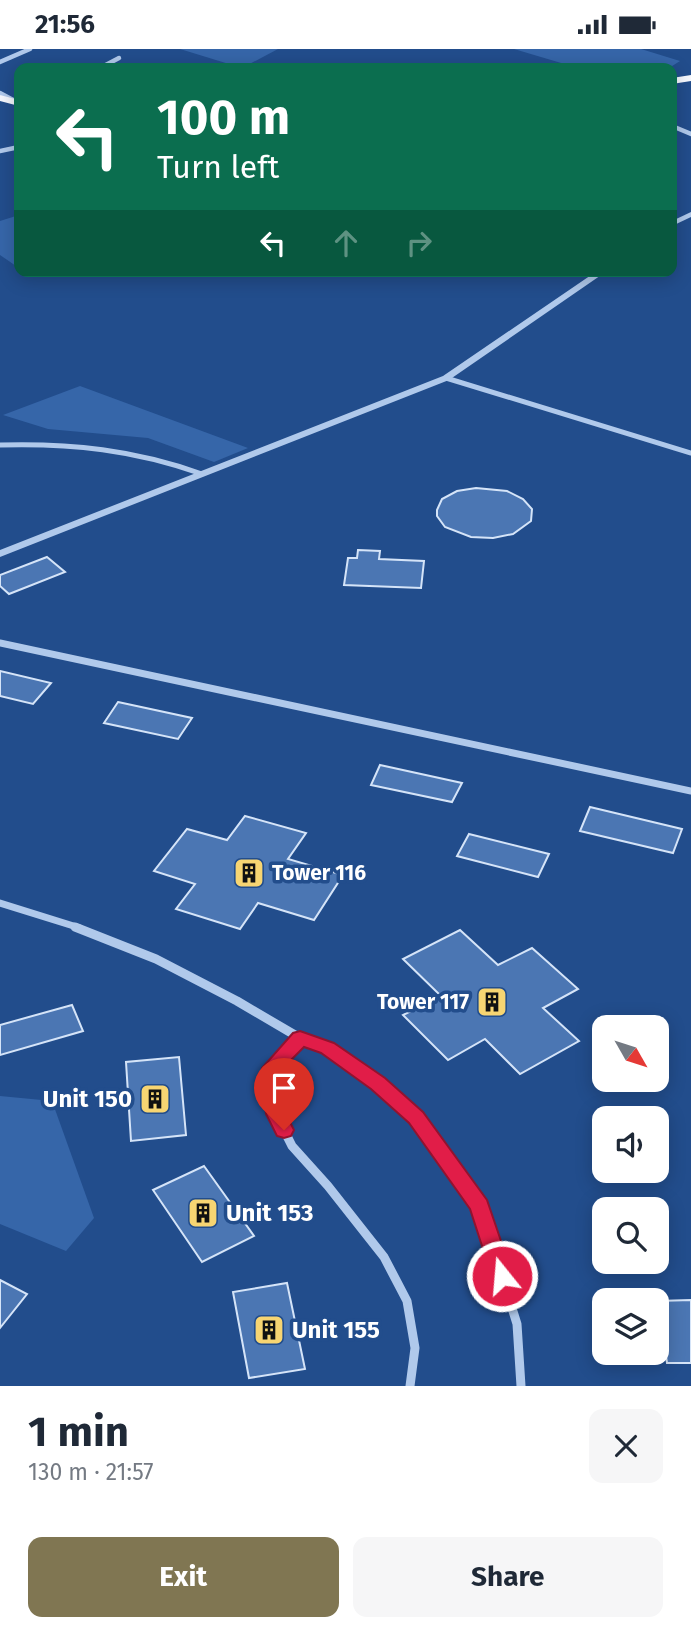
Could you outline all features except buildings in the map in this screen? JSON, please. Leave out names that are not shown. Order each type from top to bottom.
[{"type":"street","points":[[0,62],[30,49]]},
{"type":"street","points":[[110,63],[119,58]]},
{"type":"street","points":[[0,554],[446,378],[594,277]]},
{"type":"street","points":[[446,378],[691,453]]},
{"type":"street","points":[[0,445],[77,444],[131,450],[202,474]]},
{"type":"street","points":[[0,643],[691,791]]},
{"type":"street","points":[[0,903],[82,929],[156,959],[237,1001],[300,1038],[327,1048],[378,1084],[416,1118],[480,1206],[517,1324],[521,1386]]},
{"type":"street","points":[[300,1038],[271,1068],[276,1114],[292,1146],[328,1186],[384,1257],[407,1301],[415,1348],[410,1386]]},
{"type":"shaded area","points":[[180,49],[278,49],[251,63],[226,63]]},
{"type":"shaded area","points":[[514,49],[641,49],[680,61],[677,63],[561,63]]},
{"type":"shaded area","points":[[14,217],[14,265],[0,255],[0,221]]},
{"type":"shaded area","points":[[80,386],[248,448],[214,462],[148,438],[48,429],[3,415]]},
{"type":"shaded area","points":[[0,1096],[52,1101],[94,1218],[66,1251],[0,1224]]},
{"type":"place","name":"Tower 116","points":[[249,873]]},
{"type":"place","name":"Tower 117","points":[[492,1002]]},
{"type":"place","name":"Unit 150","points":[[155,1099]]},
{"type":"place","name":"Unit 153","points":[[203,1213]]},
{"type":"place","name":"Unit 155","points":[[269,1330]]},
{"type":"route","points":[[284,1130],[276,1114],[271,1068],[300,1038],[327,1048],[378,1084],[416,1118],[480,1206],[502,1276]]}]
